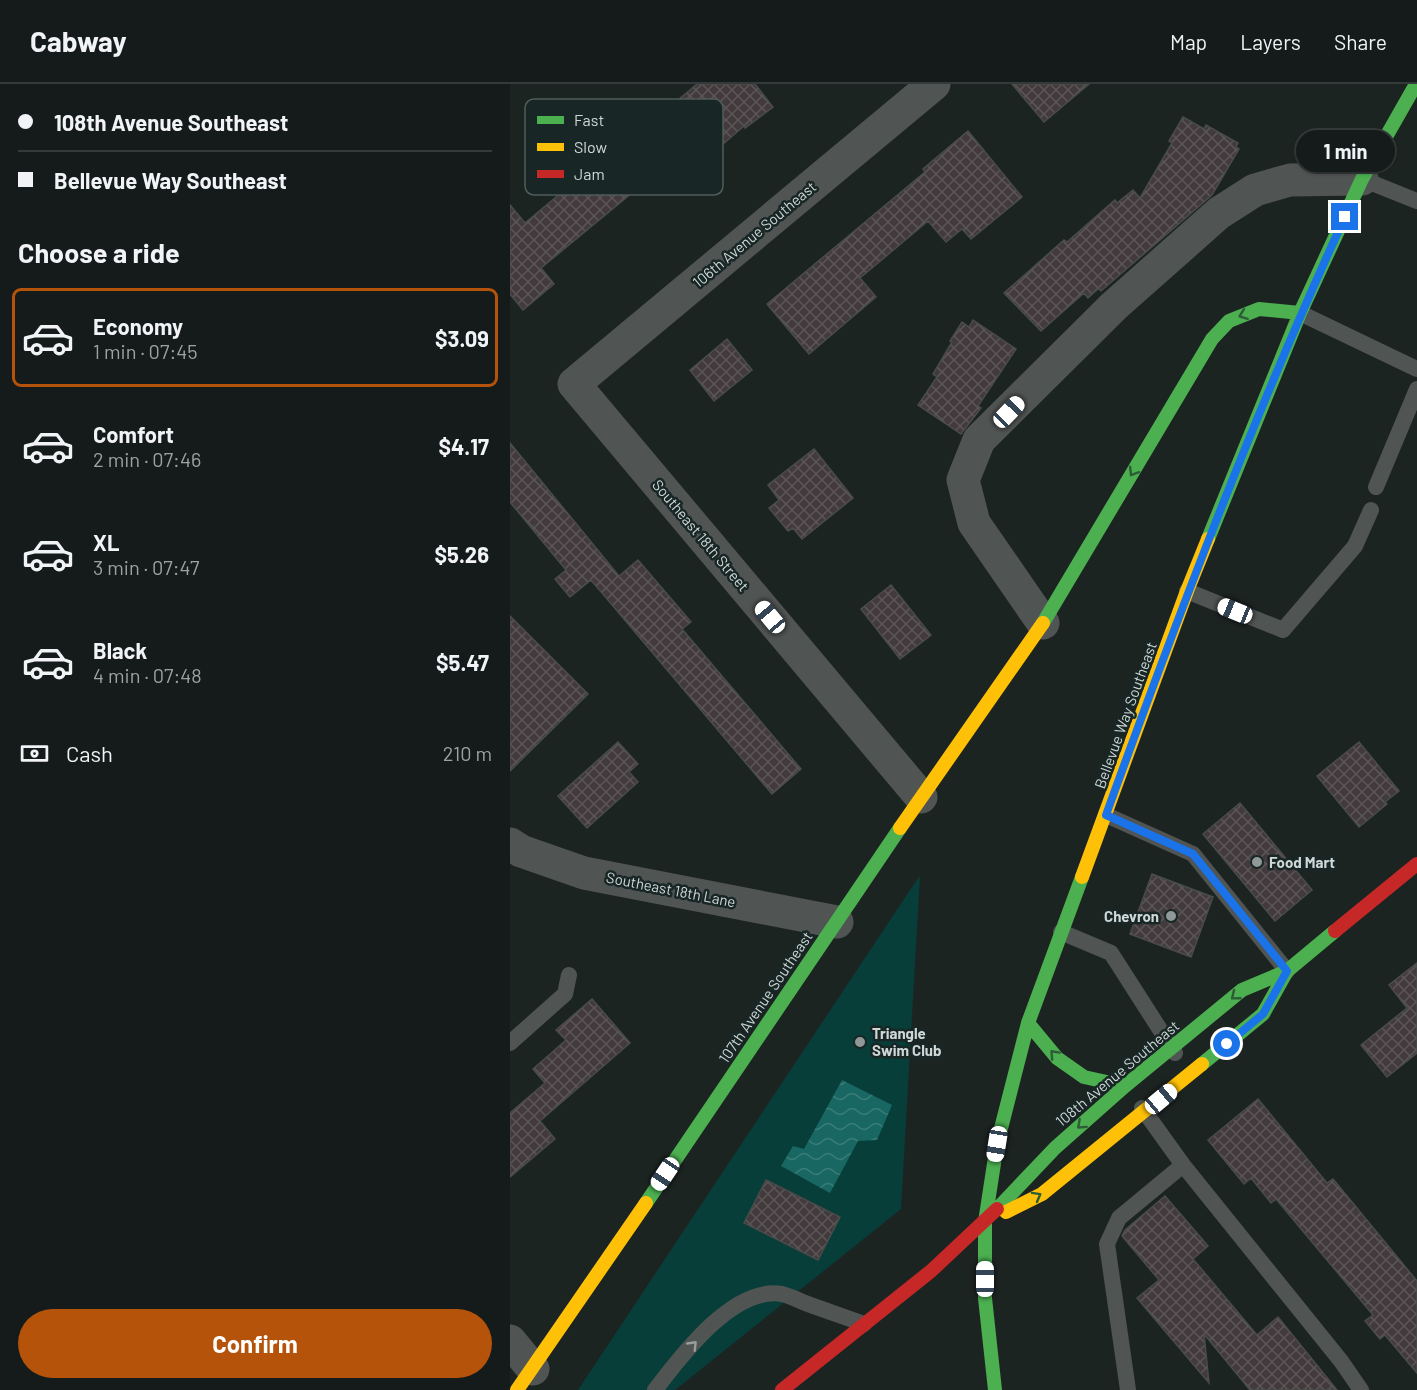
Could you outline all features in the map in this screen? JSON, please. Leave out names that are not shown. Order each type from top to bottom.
[{"type":"street","name":"106th Avenue Southeast","points":[[574,384],[934,84]]},
{"type":"street","name":"Bellevue Way Southeast","points":[[995,1390],[985,1298],[985,1222],[997,1144],[1028,1023],[1187,591],[1300,313],[1362,179],[1416,84]]},
{"type":"street","points":[[1043,623],[974,523],[963,480],[979,440],[1114,306],[1219,213],[1255,190],[1290,180],[1362,179]]},
{"type":"street","name":"107th Avenue Southeast","points":[[525,1380],[921,797],[1043,623],[1212,339],[1229,321],[1259,309],[1300,313]]},
{"type":"street","name":"Southeast 18th Street","points":[[574,384],[921,797]]},
{"type":"street","name":"Southeast 18th Lane","points":[[510,844],[521,851],[584,873],[837,922]]},
{"type":"street","name":"108th Avenue Southeast","points":[[782,1390],[931,1270],[985,1222],[1054,1148],[1125,1086],[1242,990],[1287,971],[1417,864]]},
{"type":"street","name":"108th Avenue Southeast","points":[[985,1222],[1042,1194],[1263,1014],[1287,971]]},
{"type":"street","points":[[1028,1023],[1057,1058],[1084,1077],[1125,1086]]},
{"type":"street","points":[[510,1341],[525,1380]]},
{"type":"lane","points":[[1362,179],[1417,201]]},
{"type":"lane","points":[[1300,313],[1417,369]]},
{"type":"lane","points":[[1376,487],[1417,390]]},
{"type":"lane","points":[[1187,591],[1283,630],[1355,546],[1371,510]]},
{"type":"lane","points":[[1106,815],[1193,854],[1287,971]]},
{"type":"lane","points":[[1061,932],[1111,953],[1172,1048],[1192,1073]]},
{"type":"lane","points":[[510,1043],[565,994],[569,975]]},
{"type":"lane","points":[[1125,1086],[1183,1165],[1341,1361],[1361,1390]]},
{"type":"lane","points":[[1128,1390],[1107,1244],[1119,1218],[1183,1165]]},
{"type":"lane","points":[[655,1390],[675,1363],[723,1315],[740,1303],[754,1297],[782,1294],[864,1324]]},
{"type":"shaded area","name":"Triangle Swim Club","points":[[920,875],[901,1209],[675,1390],[578,1390]]},
{"type":"water","points":[[842,1080],[892,1105],[877,1140],[858,1141],[830,1193],[781,1166],[793,1146],[804,1149]]},
{"type":"building","points":[[697,84],[755,84],[773,107],[745,128],[744,126],[723,144],[723,99],[679,99]]},
{"type":"building","points":[[1012,84],[1089,84],[1044,122]]},
{"type":"building","points":[[1183,117],[1204,129],[1206,125],[1238,143],[1236,147],[1239,149],[1212,195],[1101,291],[1099,288],[1088,298],[1084,293],[1041,331],[1004,293],[1064,240],[1067,242],[1115,200],[1117,203],[1133,190],[1140,198],[1172,143],[1169,141]]},
{"type":"building","points":[[968,131],[1022,197],[971,239],[962,229],[946,242],[928,221],[860,278],[876,297],[809,354],[767,304],[925,172],[923,169]]},
{"type":"building","points":[[558,195],[629,195],[541,268],[554,284],[523,310],[510,294],[510,205],[525,223]]},
{"type":"building","points":[[973,320],[1016,349],[978,406],[981,408],[961,434],[918,405],[937,377],[933,374],[962,322],[969,327]]},
{"type":"building","points":[[727,339],[752,370],[714,401],[690,370]]},
{"type":"building","points":[[510,443],[619,576],[638,560],[691,622],[682,629],[801,769],[772,794],[591,580],[570,597],[555,579],[566,570],[510,502]]},
{"type":"building","points":[[814,449],[853,498],[802,539],[793,528],[788,531],[769,508],[779,500],[768,485]]},
{"type":"building","points":[[891,585],[931,635],[900,659],[861,609]]},
{"type":"building","points":[[510,616],[588,694],[510,771]]},
{"type":"building","points":[[618,742],[638,764],[629,772],[638,782],[587,828],[558,796]]},
{"type":"building","points":[[1359,742],[1399,791],[1359,827],[1317,776]]},
{"type":"building","name":"Food Mart","points":[[1240,803],[1312,890],[1275,921],[1203,834]]},
{"type":"building","name":"Chevron","points":[[1152,874],[1213,897],[1191,957],[1130,934]]},
{"type":"building","points":[[1417,963],[1417,1053],[1387,1077],[1361,1045],[1407,1008],[1389,985]]},
{"type":"building","points":[[592,999],[630,1043],[540,1121],[555,1139],[510,1177],[510,1113],[545,1083],[533,1069],[566,1040],[556,1030]]},
{"type":"building","points":[[1258,1099],[1327,1183],[1333,1179],[1417,1281],[1417,1373],[1385,1335],[1380,1339],[1365,1321],[1373,1315],[1276,1199],[1271,1203],[1251,1178],[1244,1184],[1208,1140]]},
{"type":"building","points":[[766,1180],[840,1217],[818,1260],[744,1223]]},
{"type":"building","points":[[1165,1196],[1208,1246],[1193,1259],[1257,1335],[1278,1317],[1337,1390],[1250,1390],[1204,1334],[1209,1383],[1137,1298],[1159,1280],[1122,1236],[1125,1230]]},
{"type":"traffic: fast","points":[[1208,539],[1300,313],[1362,179],[1416,84]]},
{"type":"traffic: fast","points":[[1043,623],[1212,339],[1229,321],[1259,309],[1300,313]]},
{"type":"traffic: fast","points":[[646,1203],[900,828]]},
{"type":"traffic: fast","points":[[995,1390],[985,1298],[985,1222],[997,1144],[1028,1023],[1082,877]]},
{"type":"traffic: fast","points":[[997,1209],[1055,1148],[1125,1086],[1242,990],[1287,971],[1335,931]]},
{"type":"traffic: fast","points":[[1202,1064],[1263,1014],[1287,971]]},
{"type":"traffic: fast","points":[[1028,1023],[1057,1058],[1084,1077],[1125,1086]]},
{"type":"traffic: slow","points":[[1082,877],[1208,539]]},
{"type":"traffic: slow","points":[[900,828],[1043,623]]},
{"type":"traffic: slow","points":[[1006,1212],[1042,1194],[1202,1064]]},
{"type":"traffic: slow","points":[[517,1390],[646,1203]]},
{"type":"traffic: jam","points":[[1335,931],[1417,864]]},
{"type":"traffic: jam","points":[[782,1390],[931,1271],[997,1209]]},
{"type":"place","name":"Food Mart","points":[[1257,862]]},
{"type":"place","name":"Chevron","points":[[1171,916]]},
{"type":"place","name":"Triangle Swim Club","points":[[860,1042]]},
{"type":"route","points":[[1227,1044],[1263,1014],[1287,971],[1193,854],[1106,815],[1187,591],[1300,313],[1345,217]]}]
